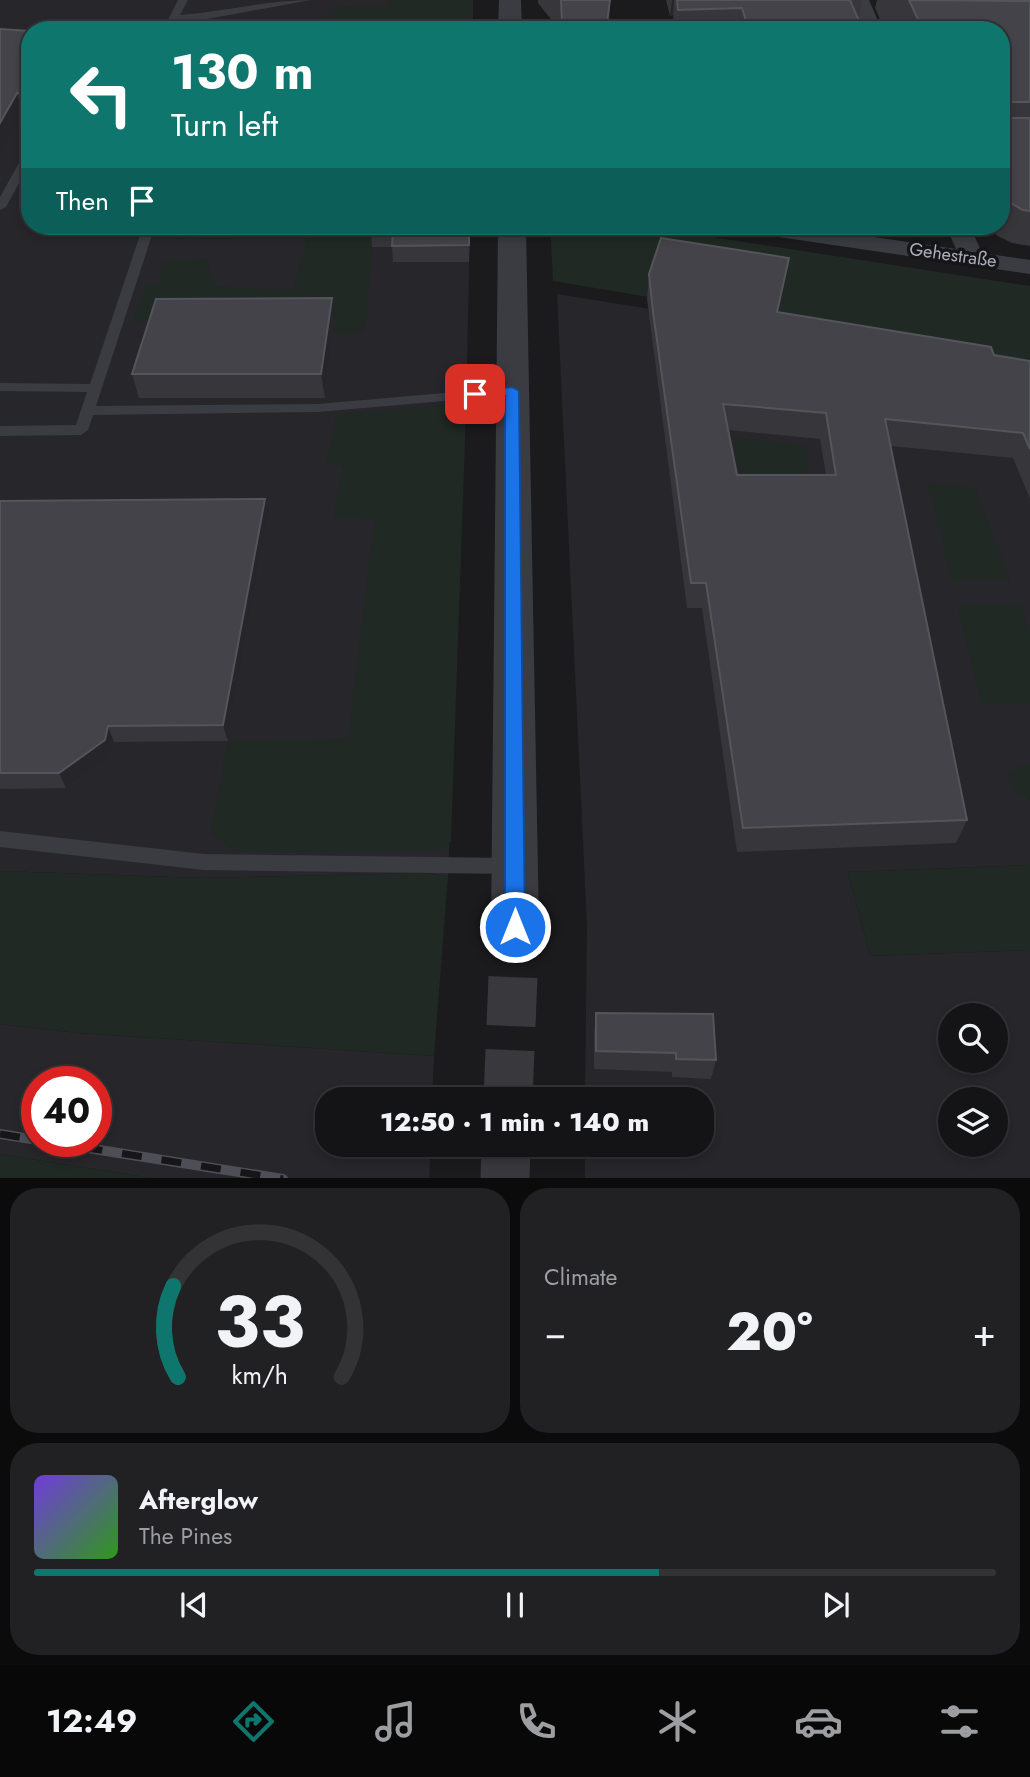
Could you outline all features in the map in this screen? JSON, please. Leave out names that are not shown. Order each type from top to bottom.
[{"type":"street","points":[[510,0],[510,21]]},
{"type":"street","points":[[860,0],[869,21]]},
{"type":"street","points":[[512,235],[515,927]]},
{"type":"street","name":"Gehestraße","points":[[814,235],[1030,267]]},
{"type":"street","points":[[962,235],[972,258]]},
{"type":"lane","points":[[173,21],[183,0]]},
{"type":"lane","points":[[174,18],[207,16],[306,0]]},
{"type":"lane","points":[[0,207],[21,168]]},
{"type":"lane","points":[[0,431],[81,429],[146,235]]},
{"type":"lane","points":[[0,387],[96,388]]},
{"type":"lane","points":[[87,411],[318,408],[512,391]]},
{"type":"lane","points":[[0,839],[204,862],[515,867]]},
{"type":"shaded area","points":[[0,0],[473,0],[473,21],[21,21],[21,235],[470,235],[466,411],[448,877],[426,873],[203,878],[0,871]]},
{"type":"shaded area","points":[[389,0],[473,0],[473,21],[319,21],[338,6],[387,7]]},
{"type":"shaded area","points":[[171,235],[234,235],[233,238],[170,237]]},
{"type":"shaded area","points":[[308,235],[374,235],[364,332],[334,334],[335,322],[132,322],[147,284],[159,284],[164,261],[208,259],[214,287],[293,290]]},
{"type":"shaded area","points":[[550,235],[699,235],[1030,286],[1030,361],[553,281]]},
{"type":"shaded area","points":[[557,294],[1030,370],[1030,865],[848,872],[870,956],[1030,950],[1030,1178],[585,1178],[585,1157],[714,1157],[714,1087],[585,1087],[587,926]]},
{"type":"shaded area","points":[[461,404],[466,411],[451,841],[440,851],[236,852],[211,833],[228,741],[348,739],[375,518],[334,517],[343,465],[326,464],[337,414]]},
{"type":"shaded area","points":[[733,438],[805,445],[810,483],[741,483]]},
{"type":"shaded area","points":[[928,483],[975,488],[1010,581],[952,581]]},
{"type":"shaded area","points":[[1019,604],[1030,634],[1030,703],[981,703],[958,605]]},
{"type":"shaded area","points":[[1016,764],[1030,764],[1030,801],[1027,795],[1016,796],[1007,772],[1018,771]]},
{"type":"shaded area","points":[[1030,865],[1030,950],[870,956],[848,872]]},
{"type":"shaded area","points":[[0,871],[203,878],[426,873],[448,877],[434,1056],[78,1033],[0,1024]]},
{"type":"shaded area","points":[[0,1024],[78,1033],[434,1056],[433,1087],[315,1087],[315,1157],[430,1157],[429,1178],[151,1178],[0,1154]]},
{"type":"shaded area","points":[[0,1154],[151,1178],[0,1178]]},
{"type":"building","points":[[561,0],[610,0],[607,21],[562,21]]},
{"type":"building","points":[[677,0],[850,0],[859,21],[746,21],[742,8],[678,10]]},
{"type":"building","points":[[909,0],[1030,1],[1030,102],[1010,102],[1010,21],[919,21]]},
{"type":"building","points":[[0,29],[21,30],[21,93],[17,93],[0,123]]},
{"type":"building","points":[[1010,118],[1030,118],[1030,211],[1010,203]]},
{"type":"building","points":[[393,235],[469,235],[469,245],[392,246]]},
{"type":"building","points":[[661,238],[789,258],[777,312],[991,347],[994,355],[1030,361],[1030,449],[1023,433],[885,419],[967,820],[743,828],[706,583],[691,583],[649,274]],"holes":[[[723,404],[826,413],[836,475],[737,475]]]},
{"type":"building","points":[[332,298],[321,374],[132,374],[156,299]]},
{"type":"building","points":[[265,499],[223,725],[108,726],[105,740],[59,773],[0,773],[0,501]]},
{"type":"building","points":[[596,1013],[713,1014],[716,1060],[676,1059],[676,1053],[596,1051]]},
{"type":"tunnel","points":[[508,1087],[515,927]]},
{"type":"tunnel","points":[[505,1178],[506,1157]]},
{"type":"railway","points":[[0,1134],[21,1137]]},
{"type":"railway","points":[[112,1152],[277,1178]]},
{"type":"route","points":[[475,394],[512,391],[515,927]]}]
